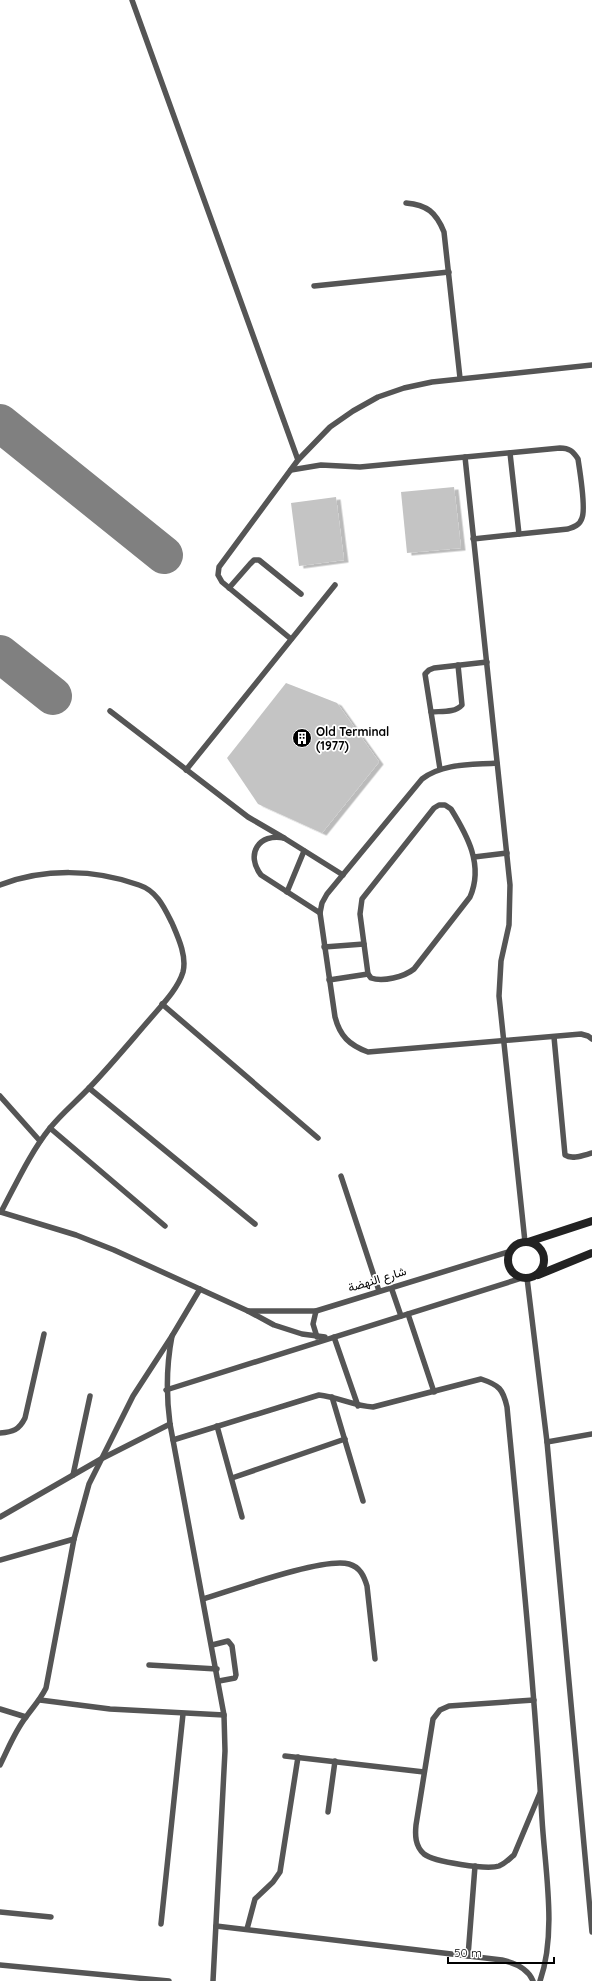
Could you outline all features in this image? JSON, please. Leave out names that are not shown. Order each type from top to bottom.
[{"type":"main road","points":[[592,1221],[514,1246],[510,1250],[508,1264],[511,1270],[528,1277],[592,1253]]},
{"type":"main road","points":[[527,1242],[540,1248],[544,1261],[542,1267],[528,1277]]},
{"type":"lane","points":[[132,0],[298,460]]},
{"type":"lane","points":[[406,203],[419,205],[430,210],[439,220],[444,232],[460,378]]},
{"type":"lane","points":[[314,286],[449,272]]},
{"type":"lane","points":[[291,639],[229,588],[218,575],[219,567],[298,460],[330,427],[353,411],[378,397],[404,388],[460,378],[592,364]]},
{"type":"lane","points":[[291,470],[321,465],[360,467],[568,448],[574,452],[578,459],[584,510],[582,519],[576,526],[568,529],[473,539]]},
{"type":"lane","points":[[510,453],[519,534]]},
{"type":"lane","points":[[465,458],[507,854],[510,905],[509,925],[499,978],[503,1041],[527,1242]]},
{"type":"lane","points":[[229,588],[254,560],[259,560],[301,594]]},
{"type":"lane","points":[[186,770],[335,585]]},
{"type":"lane","points":[[440,769],[425,674],[434,668],[487,662]]},
{"type":"lane","points":[[431,712],[459,709],[462,705],[458,665]]},
{"type":"lane","points":[[110,711],[248,817],[343,875]]},
{"type":"lane","points":[[497,763],[440,769],[430,772],[422,779],[327,894],[322,903],[320,913],[329,980],[338,1029],[346,1040],[356,1048],[368,1052],[581,1034],[592,1039]]},
{"type":"lane","points":[[440,805],[445,805],[451,809],[467,836],[474,857],[473,889],[470,897],[414,969],[404,975],[382,979],[372,978],[368,974],[360,914],[362,899],[434,808],[440,805]]},
{"type":"lane","points":[[284,838],[276,836],[267,838],[260,843],[255,850],[254,859],[256,868],[261,875],[320,913]]},
{"type":"lane","points":[[287,892],[304,851]]},
{"type":"lane","points":[[474,857],[507,854]]},
{"type":"lane","points":[[0,885],[25,877],[88,872],[144,886],[156,895],[164,907],[174,927],[184,960],[183,972],[178,983],[162,1004],[89,1088],[50,1128],[40,1141],[1,1212],[96,1242],[248,1311],[281,1328],[317,1337],[332,1337]]},
{"type":"lane","points":[[324,947],[364,944]]},
{"type":"lane","points":[[329,980],[368,974]]},
{"type":"lane","points":[[162,1004],[318,1138]]},
{"type":"lane","points":[[554,1037],[565,1155],[568,1158],[592,1153]]},
{"type":"lane","points":[[89,1088],[255,1224]]},
{"type":"lane","points":[[1,1098],[40,1141]]},
{"type":"lane","points":[[50,1128],[165,1226]]},
{"type":"lane","points":[[341,1176],[379,1291]]},
{"type":"lane","name":"شارع النهضة","points":[[248,1311],[316,1311],[510,1250]]},
{"type":"lane","points":[[166,1390],[528,1277],[547,1442],[592,1932]]},
{"type":"lane","points":[[391,1287],[401,1316]]},
{"type":"lane","points":[[0,1765],[26,1717],[40,1700],[49,1676],[74,1538],[89,1484],[134,1396],[200,1289]]},
{"type":"lane","points":[[316,1311],[313,1324],[317,1337]]},
{"type":"lane","points":[[408,1314],[434,1392]]},
{"type":"lane","points":[[0,1433],[11,1432],[21,1427],[25,1418],[44,1334]]},
{"type":"lane","points":[[172,1336],[167,1366],[166,1390],[170,1424],[217,1669],[224,1715],[225,1751],[213,1981]]},
{"type":"lane","points":[[332,1337],[358,1406]]},
{"type":"lane","points":[[173,1440],[319,1395],[332,1396],[358,1406],[373,1407],[481,1379],[494,1383],[504,1394],[508,1407],[541,1792],[548,1919],[547,1954],[540,1981]]},
{"type":"lane","points":[[73,1475],[90,1396]]},
{"type":"lane","points":[[332,1396],[364,1501]]},
{"type":"lane","points":[[0,1517],[101,1459],[170,1424]]},
{"type":"lane","points":[[217,1426],[242,1517]]},
{"type":"lane","points":[[547,1442],[592,1434]]},
{"type":"lane","points":[[232,1478],[345,1439]]},
{"type":"lane","points":[[0,1560],[74,1538]]},
{"type":"lane","points":[[203,1599],[307,1568],[339,1563],[349,1564],[358,1568],[364,1576],[367,1586],[375,1659]]},
{"type":"lane","points":[[212,1645],[228,1641],[232,1646],[236,1675],[235,1678],[219,1681]]},
{"type":"lane","points":[[149,1665],[217,1669]]},
{"type":"lane","points":[[40,1700],[110,1709],[224,1715]]},
{"type":"lane","points":[[534,1700],[449,1706],[440,1710],[433,1719],[424,1772],[415,1831],[418,1848],[424,1854],[434,1859],[475,1866],[498,1866],[507,1862],[514,1855],[541,1792]]},
{"type":"lane","points":[[0,1709],[26,1717]]},
{"type":"lane","points":[[161,1924],[183,1714]]},
{"type":"lane","points":[[285,1756],[424,1772]]},
{"type":"lane","points":[[247,1929],[255,1900],[280,1872],[298,1757]]},
{"type":"lane","points":[[328,1812],[335,1761]]},
{"type":"lane","points":[[468,1956],[475,1866]]},
{"type":"lane","points":[[0,1912],[51,1917]]},
{"type":"lane","points":[[216,1926],[468,1956],[514,1963],[524,1969],[533,1981]]},
{"type":"lane","points":[[0,1965],[169,1981]]},
{"type":"building","points":[[454,487],[461,548],[407,553],[401,492]]},
{"type":"building","points":[[336,497],[344,560],[299,566],[291,503]]},
{"type":"building","name":"Old Terminal (1977)","points":[[286,683],[337,703],[379,762],[322,833],[258,804],[227,758]]},
{"type":"taxiway","points":[[0,423],[164,555]]},
{"type":"taxiway","points":[[0,654],[53,696]]},
{"type":"place","name":"Old Terminal (1977)","points":[[302,738]]}]
